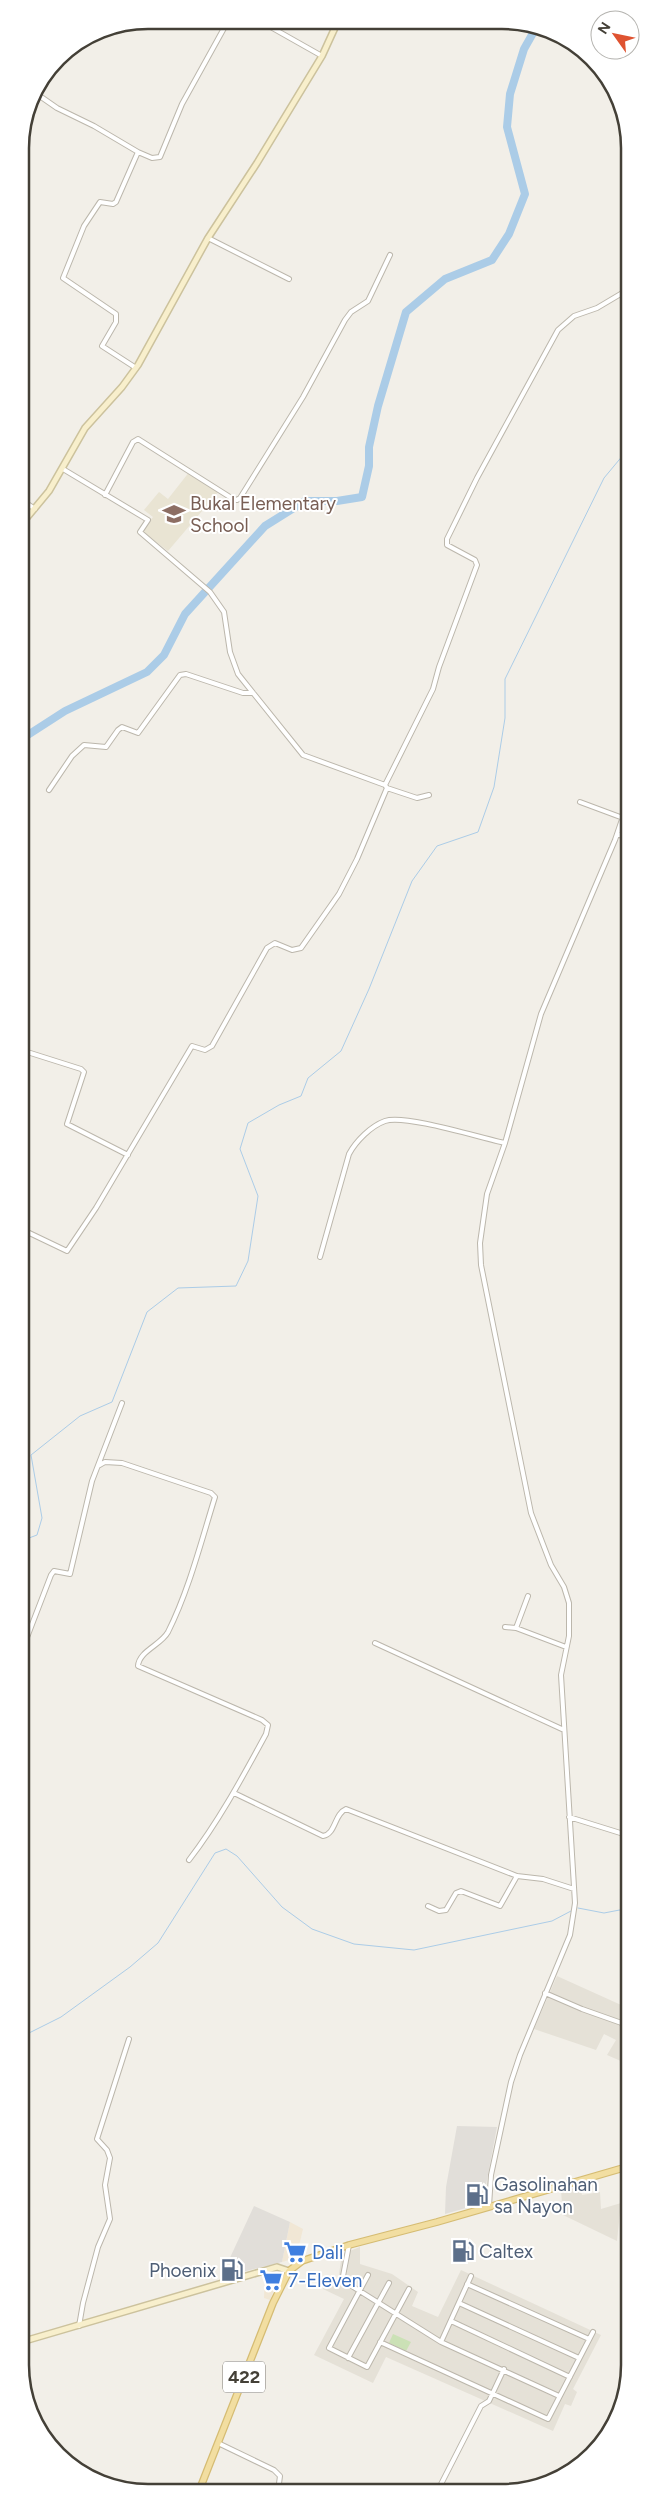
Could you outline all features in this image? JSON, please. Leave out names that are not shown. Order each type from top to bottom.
[{"type":"main road","points":[[29,516],[63,470],[85,428],[136,368],[208,238],[257,163],[322,56],[334,29]]},
{"type":"main road","points":[[29,2340],[278,2267],[289,2271],[302,2260],[348,2245],[437,2222],[621,2169]]},
{"type":"main road","name":"422","points":[[202,2484],[273,2303],[289,2271]]},
{"type":"street","points":[[40,96],[57,108],[94,126],[138,152],[152,158],[160,157],[182,104],[223,29]]},
{"type":"street","points":[[274,29],[322,56]]},
{"type":"street","points":[[136,368],[102,346],[116,322],[116,314],[63,278],[84,226],[100,202],[113,204],[116,202],[138,152]]},
{"type":"street","points":[[208,238],[289,279]]},
{"type":"street","points":[[105,495],[133,442],[138,439],[233,499],[237,500],[240,498],[303,397],[345,320],[351,312],[368,301],[390,255]]},
{"type":"street","points":[[29,1233],[67,1250],[128,1156],[192,1046],[205,1050],[212,1046],[267,948],[275,943],[292,950],[301,948],[339,894],[357,859],[386,787],[433,689],[442,658],[477,565],[475,560],[446,545],[447,540],[477,478],[558,330],[574,316],[597,308],[621,294]]},
{"type":"street","points":[[63,470],[148,520],[140,532],[210,592],[224,612],[230,652],[238,674],[303,755],[417,798],[429,795]]},
{"type":"street","points":[[29,505],[35,509]]},
{"type":"street","points":[[49,790],[72,756],[84,745],[106,747],[122,727],[138,733],[180,675],[186,674],[242,694],[253,693]]},
{"type":"street","points":[[580,802],[621,818]]},
{"type":"street","points":[[489,2206],[491,2175],[511,2082],[570,1935],[575,1903],[561,1675],[569,1636],[569,1602],[564,1587],[551,1565],[531,1513],[480,1257],[487,1194],[505,1143],[544,1004],[621,821]]},
{"type":"street","points":[[617,834],[621,836]]},
{"type":"street","points":[[29,1053],[81,1069],[84,1072],[67,1124],[128,1156]]},
{"type":"street","points":[[320,1257],[349,1154],[354,1145],[373,1128],[386,1121],[428,1124],[505,1143]]},
{"type":"street","points":[[29,1631],[50,1575],[54,1571],[70,1574],[98,1466],[122,1404]]},
{"type":"street","points":[[98,1466],[105,1462],[122,1463],[207,1490],[214,1497],[176,1614],[163,1640],[140,1658],[138,1666],[262,1720],[268,1725],[266,1734],[234,1793],[209,1835],[189,1860]]},
{"type":"street","points":[[516,1628],[528,1596]]},
{"type":"street","points":[[505,1627],[516,1628],[566,1647]]},
{"type":"street","points":[[375,1643],[564,1730]]},
{"type":"street","points":[[234,1793],[323,1836],[329,1834],[342,1810],[350,1810],[518,1876],[543,1879],[574,1889]]},
{"type":"street","points":[[569,1816],[621,1833]]},
{"type":"street","points":[[428,1906],[439,1911],[446,1910],[456,1892],[461,1891],[500,1906],[518,1876]]},
{"type":"street","points":[[546,1993],[582,2010],[621,2023]]},
{"type":"street","points":[[79,2326],[82,2303],[98,2247],[110,2219],[105,2185],[110,2158],[107,2150],[97,2138],[129,2038]]},
{"type":"street","points":[[348,2245],[342,2276],[344,2281],[441,2342],[504,2369],[559,2396]]},
{"type":"street","points":[[368,2275],[329,2348],[367,2368],[408,2289]]},
{"type":"street","points":[[441,2342],[471,2276]]},
{"type":"street","points":[[348,2358],[389,2283]]},
{"type":"street","points":[[467,2284],[589,2339]]},
{"type":"street","points":[[459,2303],[580,2358]]},
{"type":"street","points":[[451,2321],[570,2376]]},
{"type":"street","points":[[380,2342],[548,2419],[593,2332]]},
{"type":"street","points":[[441,2484],[481,2406],[489,2401],[504,2369]]},
{"type":"street","points":[[218,2443],[274,2470],[280,2476],[279,2484]]},
{"type":"shaded area","name":"Bukal Elementary School","points":[[190,471],[219,491],[168,551],[142,531],[153,517],[144,510],[159,492],[168,499]]},
{"type":"shaded area","points":[[557,1976],[621,2005],[621,2061],[607,2055],[616,2040],[604,2034],[596,2050],[534,2029]]},
{"type":"shaded area","points":[[457,2126],[497,2127],[486,2185],[467,2188],[466,2208],[445,2214],[446,2187]]},
{"type":"shaded area","points":[[580,2187],[582,2195],[600,2192],[601,2209],[621,2203],[617,2241],[563,2215],[561,2191]]},
{"type":"shaded area","points":[[254,2206],[290,2222],[282,2262],[242,2272],[239,2259],[228,2262]]},
{"type":"shaded area","points":[[290,2222],[303,2229],[296,2258],[282,2262]]},
{"type":"shaded area","points":[[360,2247],[360,2264],[392,2274],[418,2292],[412,2306],[438,2317],[461,2270],[601,2335],[573,2389],[577,2392],[571,2406],[565,2404],[553,2431],[386,2357],[373,2383],[314,2355],[344,2299],[323,2289],[326,2280],[338,2281],[342,2254]]},
{"type":"shaded area","points":[[282,2270],[270,2300],[264,2298],[265,2274]]},
{"type":"green space","points":[[393,2334],[411,2342],[406,2351],[389,2343]]},
{"type":"waterway","points":[[29,734],[65,711],[147,672],[164,655],[185,614],[265,526],[305,501],[337,501],[362,497],[369,466],[369,447],[378,406],[406,312],[445,279],[492,260],[509,234],[525,194],[507,127],[510,94],[524,49],[533,33]]},
{"type":"waterway","points":[[29,1538],[37,1535],[42,1518],[31,1455],[80,1416],[112,1402],[147,1312],[178,1288],[236,1286],[248,1261],[258,1196],[240,1149],[248,1123],[279,1105],[301,1096],[308,1078],[341,1051],[369,989],[412,881],[437,846],[478,832],[494,787],[505,718],[505,679],[604,478],[621,458]]},
{"type":"waterway","points":[[29,2033],[61,2017],[130,1967],[158,1943],[215,1853],[226,1849],[237,1856],[282,1907],[312,1929],[354,1944],[414,1950],[552,1921],[571,1911]]},
{"type":"waterway","points":[[578,1908],[604,1913],[621,1910]]},
{"type":"place","name":"Bukal Elementary School","points":[[174,514]]},
{"type":"place","name":"Gasolinahan sa Nayon","points":[[477,2195]]},
{"type":"place","name":"Caltex","points":[[463,2251]]},
{"type":"place","name":"Dali","points":[[295,2252]]},
{"type":"place","name":"Phoenix","points":[[232,2270]]},
{"type":"place","name":"7-Eleven","points":[[271,2280]]}]
